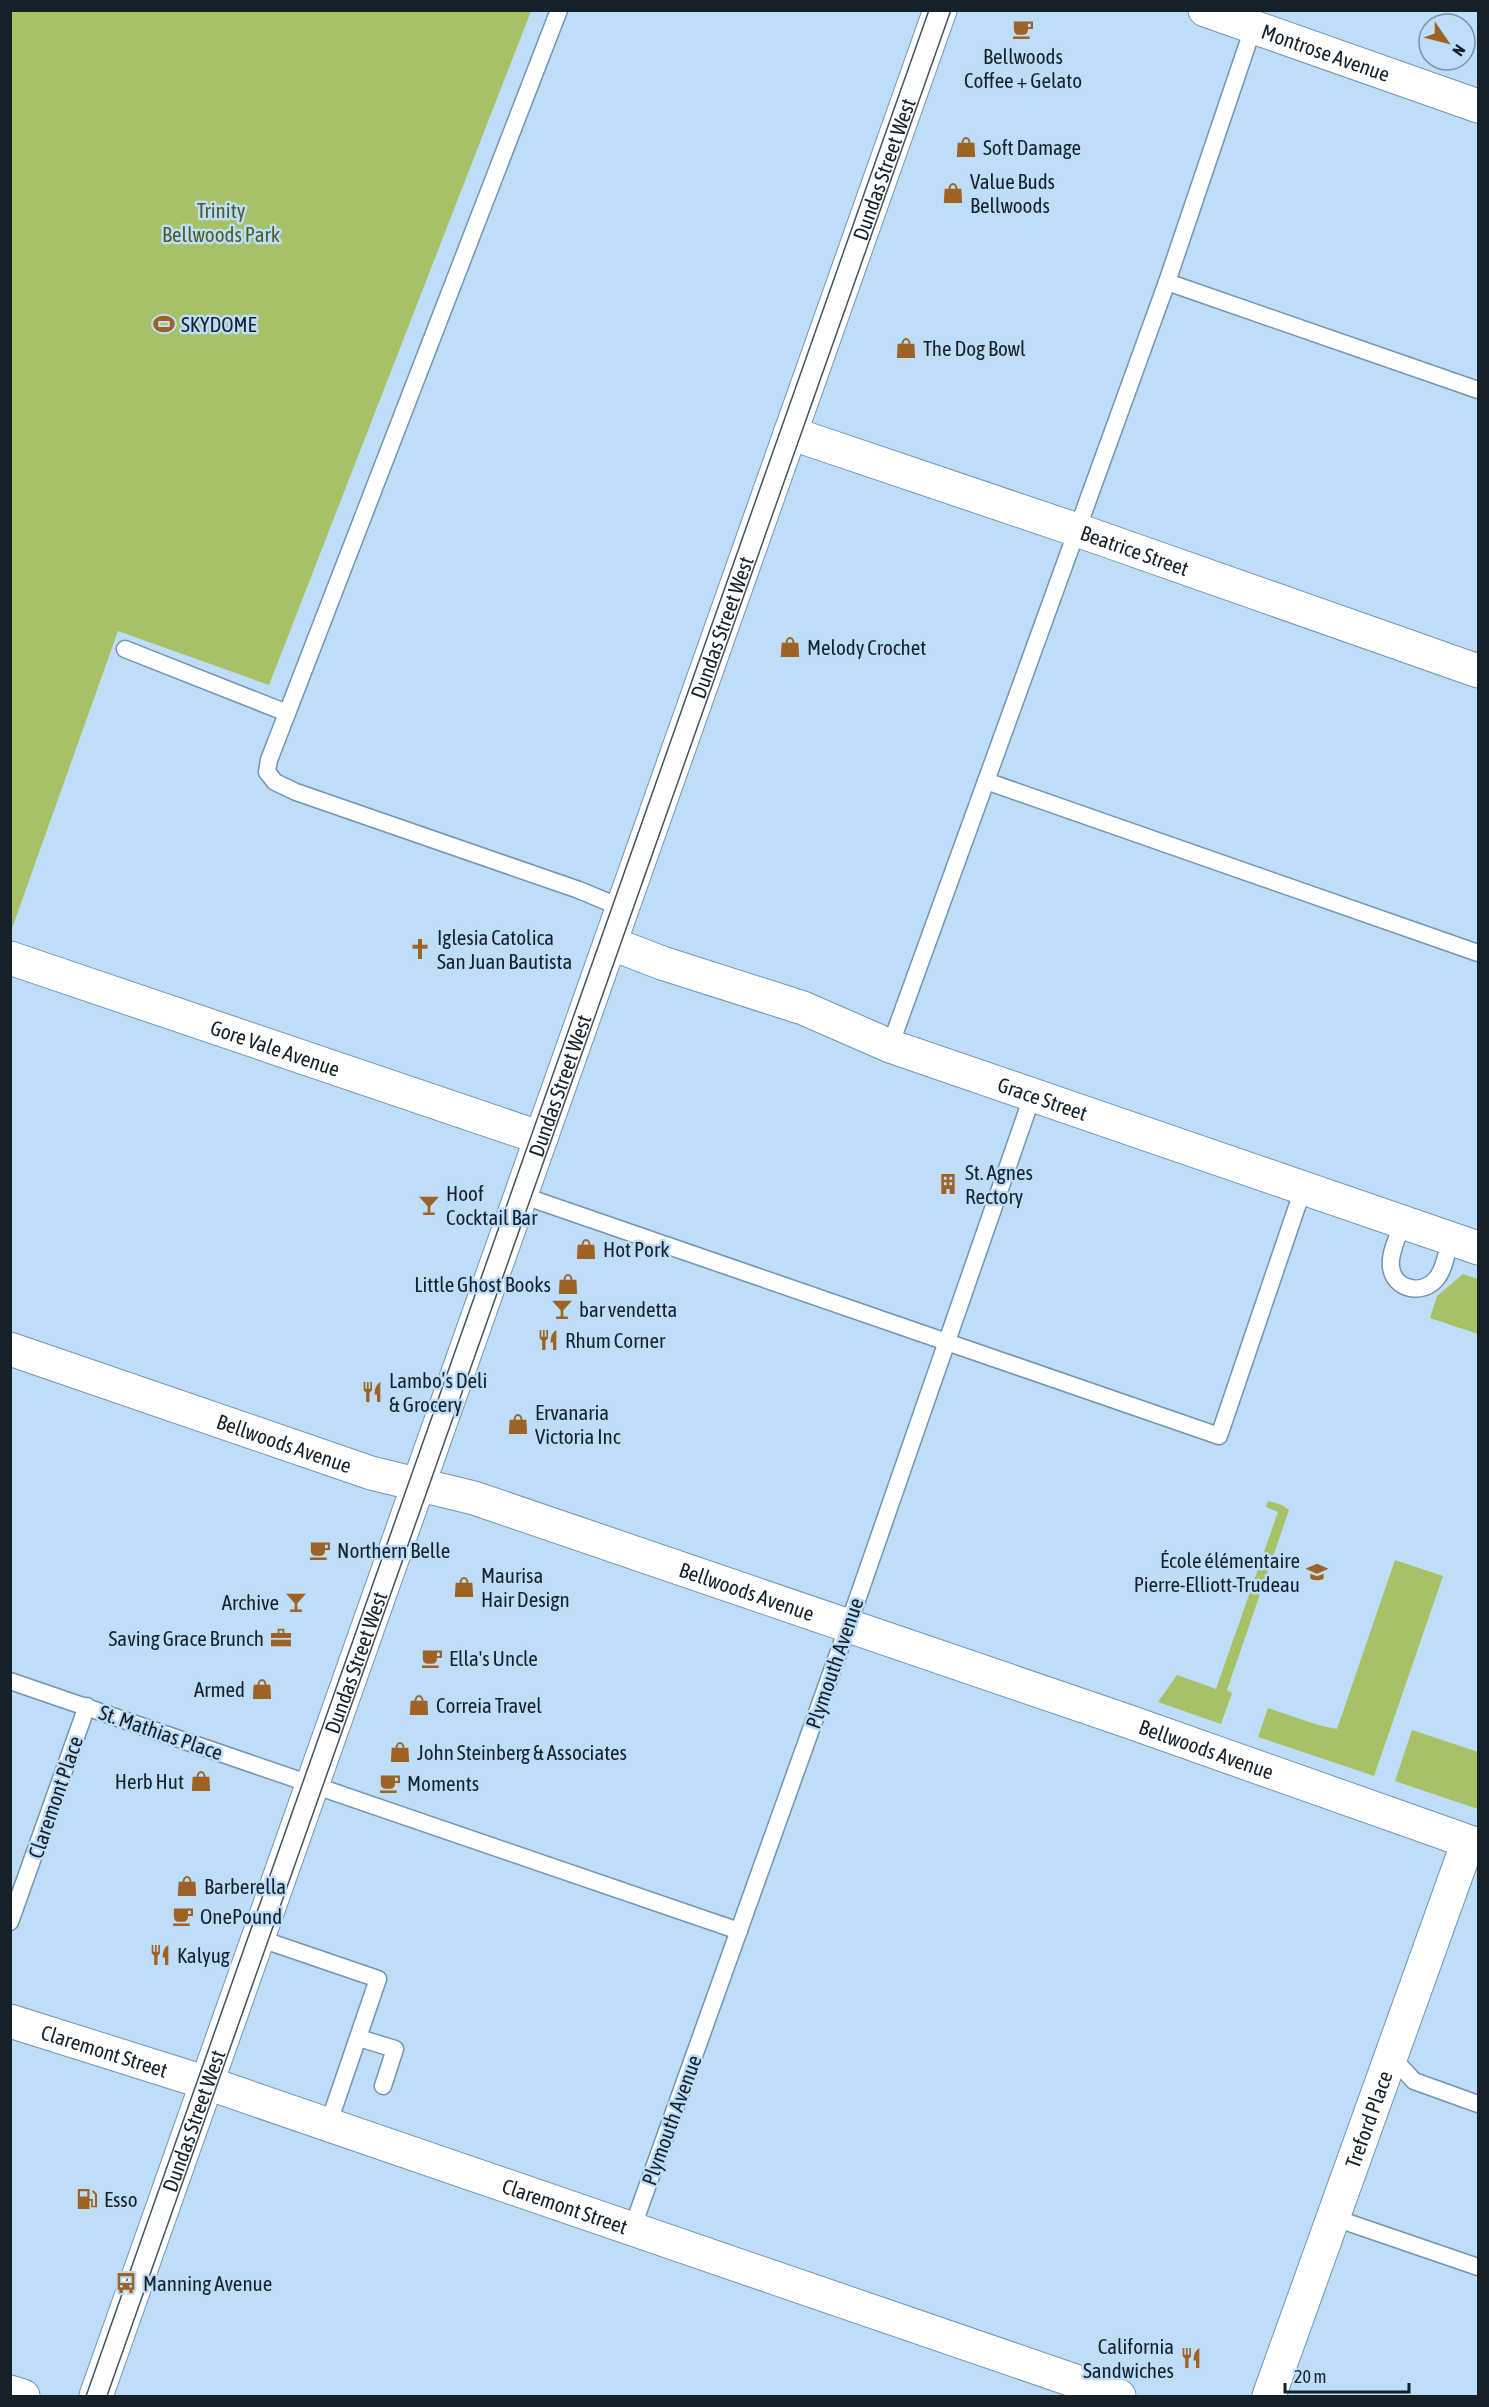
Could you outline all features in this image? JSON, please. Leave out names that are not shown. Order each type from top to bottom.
[{"type":"street","name":"Dundas Street West","points":[[96,2397],[940,10]]},
{"type":"street","name":"Montrose Avenue","points":[[1212,12],[1479,106]]},
{"type":"street","name":"Beatrice Street","points":[[790,433],[1077,530],[1479,671]]},
{"type":"street","name":"Grace Street","points":[[610,943],[662,963],[802,1008],[890,1046],[1465,1243]]},
{"type":"street","name":"Gore Vale Avenue","points":[[10,958],[541,1138]]},
{"type":"street","name":"Bellwoods Avenue","points":[[10,1349],[361,1470],[474,1498],[1473,1844]]},
{"type":"street","name":"Treford Place","points":[[1269,2397],[1390,2055],[1473,1844]]},
{"type":"street","name":"Claremont Street","points":[[10,2020],[207,2083],[1119,2397]]},
{"type":"street","points":[[10,2392],[23,2397]]},
{"type":"lane","points":[[559,10],[287,713],[269,760],[267,772],[275,782],[296,792],[579,890],[622,908]]},
{"type":"lane","points":[[890,1046],[1167,282],[1253,28]]},
{"type":"lane","points":[[1167,282],[1479,390]]},
{"type":"lane","points":[[125,649],[287,713]]},
{"type":"lane","points":[[986,781],[1479,953]]},
{"type":"lane","name":"Plymouth Avenue","points":[[632,2229],[848,1626],[1033,1094]]},
{"type":"lane","points":[[521,1195],[1219,1436],[1304,1186]]},
{"type":"lane","points":[[1404,1221],[1391,1259],[1391,1268],[1399,1282],[1406,1287],[1422,1288],[1436,1279],[1465,1243]]},
{"type":"lane","name":"St. Mathias Place","points":[[10,1681],[739,1931]]},
{"type":"lane","name":"Claremont Place","points":[[10,1922],[87,1706]]},
{"type":"lane","points":[[258,1938],[378,1979],[328,2125]]},
{"type":"lane","points":[[359,2038],[395,2049],[383,2086]]},
{"type":"lane","points":[[1390,2055],[1414,2081],[1479,2104]]},
{"type":"lane","points":[[1332,2217],[1479,2267]]},
{"type":"green space","name":"Trinity Bellwoods Park","points":[[10,11],[531,11],[269,685],[118,631],[11,931]]},
{"type":"green space","points":[[1463,1274],[1478,1279],[1478,1334],[1430,1318],[1437,1296]]},
{"type":"green space","points":[[1268,1501],[1282,1505],[1289,1510],[1227,1690],[1232,1693],[1221,1724],[1158,1702],[1177,1675],[1216,1689],[1278,1512],[1266,1507]]},
{"type":"green space","points":[[1395,1560],[1443,1576],[1374,1776],[1258,1737],[1268,1708],[1337,1729]]},
{"type":"green space","points":[[1412,1730],[1478,1752],[1478,1809],[1395,1781]]},
{"type":"tram line","points":[[86,2396],[929,10]]},
{"type":"tram line","points":[[107,2396],[951,10]]},
{"type":"place","name":"Bellwoods Coffee + Gelato","points":[[1023,29]]},
{"type":"place","name":"Soft Damage","points":[[966,147]]},
{"type":"place","name":"Value Buds Bellwoods","points":[[953,193]]},
{"type":"place","name":"SKYDOME","points":[[164,324]]},
{"type":"place","name":"The Dog Bowl","points":[[906,348]]},
{"type":"place","name":"Melody Crochet","points":[[790,647]]},
{"type":"place","name":"Iglesia Catolica San Juan Bautista","points":[[420,949]]},
{"type":"place","name":"St. Agnes Rectory","points":[[948,1184]]},
{"type":"place","name":"Hoof Cocktail Bar","points":[[429,1205]]},
{"type":"place","name":"Hot Pork","points":[[586,1249]]},
{"type":"place","name":"Little Ghost Books","points":[[568,1284]]},
{"type":"place","name":"bar vendetta","points":[[562,1309]]},
{"type":"place","name":"Rhum Corner","points":[[548,1340]]},
{"type":"place","name":"Lambo’s Deli & Grocery","points":[[372,1392]]},
{"type":"place","name":"Ervanaria Victoria Inc","points":[[518,1424]]},
{"type":"place","name":"Northern Belle","points":[[320,1550]]},
{"type":"place","name":"École élémentaire Pierre-Elliott-Trudeau","points":[[1317,1572]]},
{"type":"place","name":"Maurisa Hair Design","points":[[464,1587]]},
{"type":"place","name":"Archive","points":[[296,1602]]},
{"type":"place","name":"Saving Grace Brunch","points":[[281,1638]]},
{"type":"place","name":"Ella's Uncle","points":[[432,1658]]},
{"type":"place","name":"Armed","points":[[262,1689]]},
{"type":"place","name":"Correia Travel","points":[[419,1705]]},
{"type":"place","name":"John Steinberg & Associates","points":[[400,1752]]},
{"type":"place","name":"Herb Hut","points":[[201,1781]]},
{"type":"place","name":"Moments","points":[[390,1783]]},
{"type":"place","name":"Barberella","points":[[187,1886]]},
{"type":"place","name":"OnePound","points":[[183,1916]]},
{"type":"place","name":"Kalyug","points":[[160,1955]]},
{"type":"place","name":"Esso","points":[[87,2199]]},
{"type":"place","name":"Manning Avenue","points":[[126,2283]]},
{"type":"place","name":"California Sandwiches","points":[[1191,2358]]}]
